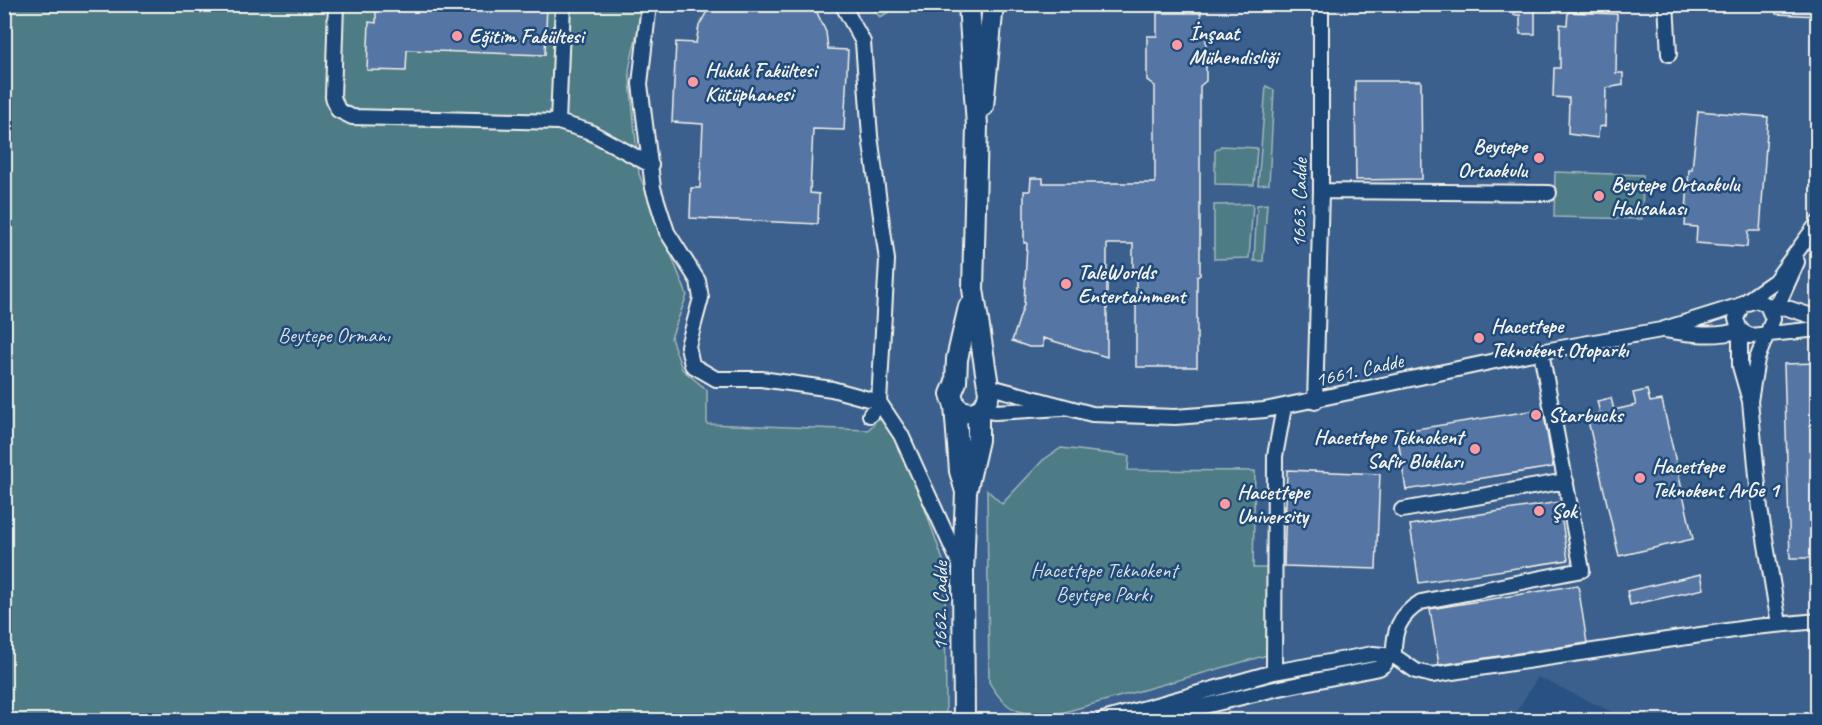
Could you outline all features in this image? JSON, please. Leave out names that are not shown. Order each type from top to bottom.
[{"type":"street","points":[[336,4],[333,97],[338,110],[352,117],[558,122],[588,131],[651,165]]},
{"type":"street","points":[[558,122],[563,4]]},
{"type":"street","points":[[649,4],[640,84],[653,188],[667,232],[698,281],[701,298],[688,346],[692,365],[716,379],[773,380],[832,389],[879,402],[901,435],[963,572]]},
{"type":"street","points":[[842,4],[863,42],[870,136],[887,260],[879,402],[870,415]]},
{"type":"street","name":"1662. Cadde","points":[[964,720],[963,572],[966,492],[978,440],[979,411],[988,399],[973,289],[977,126],[969,4]]},
{"type":"street","name":"1662. Cadde","points":[[977,126],[985,97],[993,4]]},
{"type":"street","name":"1663. Cadde","points":[[1315,402],[1321,191],[1321,4]]},
{"type":"street","points":[[1666,4],[1669,54]]},
{"type":"street","points":[[1321,191],[1549,193]]},
{"type":"street","points":[[1779,624],[1760,508],[1750,401],[1740,366],[1740,330],[1736,320],[1742,304],[1775,281],[1818,223]]},
{"type":"street","points":[[1750,401],[1757,359],[1773,319],[1771,309],[1780,300],[1804,244]]},
{"type":"street","name":"1662. Cadde","points":[[966,492],[960,471],[955,406],[951,393],[956,382],[957,359],[973,289]]},
{"type":"street","name":"1661. Cadde","points":[[987,386],[1046,401],[1062,408],[1092,414],[1175,417],[1315,402],[1541,352],[1661,330],[1758,300],[1771,309],[1784,307],[1818,318]]},
{"type":"street","name":"1661. Cadde","points":[[1661,330],[1696,335],[1727,334],[1740,330],[1755,337],[1766,333],[1818,329]]},
{"type":"street","points":[[1147,720],[1275,689],[1379,668],[1390,656],[1396,629],[1407,610],[1421,602],[1582,570],[1541,352]]},
{"type":"street","points":[[956,382],[972,376],[983,381],[987,386]]},
{"type":"street","points":[[955,406],[965,413],[979,411]]},
{"type":"street","points":[[1274,672],[1275,456],[1284,407]]},
{"type":"street","name":"1661. Cadde","points":[[979,411],[1062,408]]},
{"type":"street","points":[[1402,510],[1566,480]]},
{"type":"street","points":[[1103,720],[1274,672],[1373,654],[1390,656],[1416,671],[1432,675],[1779,624],[1818,621]]},
{"type":"shaded area","name":"Hacettepe University","points":[[327,5],[1817,5],[1817,720],[1629,720],[1538,677],[1511,720],[759,720]]},
{"type":"green space","name":"Beytepe Ormanı","points":[[4,5],[643,5],[629,70],[639,174],[687,295],[671,338],[682,369],[707,390],[707,424],[868,430],[874,424],[874,417],[887,423],[912,472],[945,566],[946,720],[5,720]]},
{"type":"green space","points":[[869,5],[901,5],[880,17]]},
{"type":"green space","points":[[1266,86],[1274,90],[1269,184],[1258,185]]},
{"type":"green space","points":[[1221,146],[1257,148],[1254,185],[1215,184],[1215,151]]},
{"type":"green space","name":"Beytepe Ortaokulu Halısahası","points":[[1555,172],[1643,175],[1642,219],[1554,217]]},
{"type":"green space","points":[[1253,204],[1249,258],[1214,259],[1214,205]]},
{"type":"green space","points":[[1267,204],[1263,261],[1254,261],[1257,205]]},
{"type":"green space","name":"Hacettepe Teknokent Beytepe Parkı","points":[[1061,448],[1129,456],[1128,470],[1255,471],[1253,568],[1272,568],[1271,654],[1054,715],[1032,714],[1008,706],[989,682],[987,490],[1002,504],[1043,460]]},
{"type":"building","name":"Eğitim Fakültesi","points":[[376,4],[493,7],[493,4],[547,4],[545,55],[407,50],[406,71],[367,70],[369,22],[376,23]]},
{"type":"building","points":[[711,4],[813,4],[826,32],[828,49],[848,50],[844,130],[813,129],[810,193],[819,194],[818,224],[690,218],[691,188],[700,188],[703,124],[672,122],[676,42],[696,43],[699,26]]},
{"type":"building","points":[[1514,4],[1535,4],[1535,34],[1520,34],[1520,15],[1514,15]]},
{"type":"building","points":[[1776,4],[1818,4],[1818,16],[1776,14]]},
{"type":"building","name":"Beytepe Ortaokulu","points":[[1568,12],[1617,14],[1616,73],[1623,73],[1623,85],[1606,88],[1605,126],[1599,127],[1598,138],[1568,134],[1569,98],[1553,97],[1554,68],[1560,68],[1560,24],[1567,25]]},
{"type":"building","points":[[1157,13],[1201,13],[1201,30],[1206,30],[1206,81],[1200,86],[1200,275],[1197,277],[1197,367],[1136,367],[1136,277],[1133,275],[1133,244],[1107,244],[1107,357],[1043,338],[1043,347],[1029,347],[1012,341],[1024,304],[1027,243],[1024,243],[1024,191],[1030,191],[1031,178],[1043,178],[1043,183],[1155,183],[1155,86],[1147,80],[1147,36],[1157,36]]},
{"type":"building","points":[[1355,81],[1421,81],[1422,179],[1356,180]]},
{"type":"building","points":[[1698,111],[1768,117],[1760,231],[1748,231],[1747,247],[1696,243],[1697,227],[1685,226],[1689,170],[1692,170]]},
{"type":"building","points":[[1817,363],[1818,558],[1790,558],[1784,364]]},
{"type":"building","name":"Hacettepe Teknokent ArGe 1","points":[[1647,390],[1650,402],[1662,400],[1693,539],[1619,556],[1587,416],[1600,413],[1597,401],[1611,398],[1614,410],[1636,405],[1633,393]]},
{"type":"building","name":"Hacettepe Teknokent Safir Blokları","points":[[1543,409],[1553,467],[1406,490],[1397,432]]},
{"type":"building","points":[[1287,470],[1380,474],[1376,569],[1284,566]]},
{"type":"building","name":"Hacettepe Teknokent Safir Blokları","points":[[1559,502],[1568,560],[1419,583],[1410,525]]},
{"type":"building","points":[[1701,574],[1704,589],[1630,605],[1627,591]]},
{"type":"building","points":[[1578,585],[1587,643],[1439,665],[1430,609]]},
{"type":"place","name":"Eğitim Fakültesi","points":[[457,36]]},
{"type":"place","name":"İnşaat Mühendisliği","points":[[1177,45]]},
{"type":"place","name":"Hukuk Fakültesi Kütüphanesi","points":[[693,82]]},
{"type":"place","name":"Beytepe Ortaokulu","points":[[1539,158]]},
{"type":"place","name":"Beytepe Ortaokulu Halısahası","points":[[1599,196]]},
{"type":"place","name":"TaleWorlds Entertainment","points":[[1066,284]]},
{"type":"place","name":"Hacettepe Teknokent Otoparkı","points":[[1479,338]]},
{"type":"place","name":"Starbucks","points":[[1536,415]]},
{"type":"place","name":"Hacettepe Teknokent Safir Blokları","points":[[1475,449]]},
{"type":"place","name":"Hacettepe Teknokent ArGe 1","points":[[1640,478]]},
{"type":"place","name":"Hacettepe University","points":[[1225,504]]},
{"type":"place","name":"Şok","points":[[1539,511]]}]
